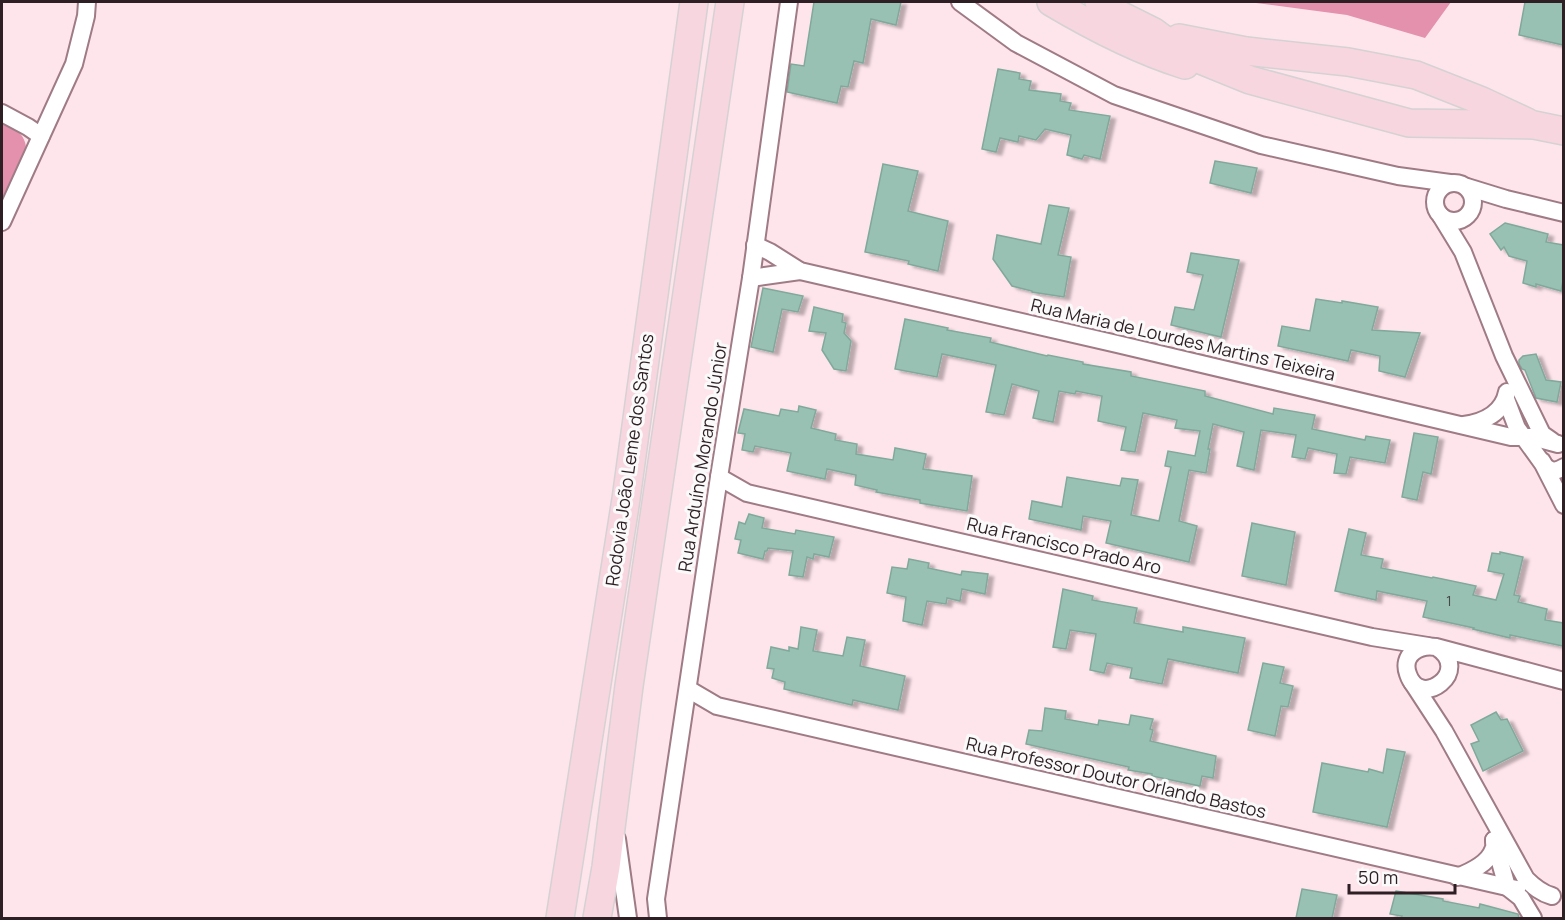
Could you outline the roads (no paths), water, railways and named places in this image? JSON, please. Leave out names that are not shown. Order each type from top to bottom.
[{"type":"main road","name":"Rodovia João Leme dos Santos","points":[[560,918],[626,499],[694,2]]},
{"type":"main road","name":"Rodovia João Leme dos Santos","points":[[597,918],[730,2]]},
{"type":"main road","points":[[1051,2],[1090,25],[1168,60],[1214,74],[1250,80],[1408,123],[1534,125],[1563,131]]},
{"type":"main road","points":[[1099,2],[1154,32],[1181,52],[1250,80]]},
{"type":"main road","points":[[1154,32],[1246,51],[1348,62],[1416,75],[1482,100],[1534,125]]},
{"type":"main road","points":[[1333,103],[1355,100],[1366,94],[1370,81],[1363,72],[1348,62]]},
{"type":"street","points":[[2,222],[74,64],[87,16],[87,2]]},
{"type":"street","name":"Rua Arduíno Morando Júnior","points":[[658,918],[656,899],[751,278],[789,2]]},
{"type":"street","points":[[960,2],[1016,43],[1114,95],[1261,145],[1398,176],[1456,182],[1506,199],[1563,213]]},
{"type":"street","points":[[2,113],[41,136]]},
{"type":"street","points":[[1398,176],[1413,185],[1439,213],[1463,252],[1504,356],[1542,434],[1562,446]]},
{"type":"street","points":[[1450,183],[1440,189],[1435,199],[1439,213],[1452,221],[1464,219],[1480,204],[1506,199]]},
{"type":"street","points":[[1463,252],[1461,239],[1464,221],[1472,209],[1473,197],[1467,187]]},
{"type":"street","name":"Rua Maria de Lourdes Martins Teixeira","points":[[755,245],[800,271],[1511,437],[1532,437],[1562,446]]},
{"type":"street","name":"Rua Maria de Lourdes Martins Teixeira","points":[[751,278],[800,271]]},
{"type":"street","points":[[1460,425],[1479,422],[1487,418],[1499,409],[1506,399],[1508,388],[1504,356]]},
{"type":"street","points":[[1506,399],[1517,428],[1543,464],[1563,504]]},
{"type":"street","points":[[1562,446],[1550,445],[1542,455],[1543,464],[1550,470],[1563,468]]},
{"type":"street","points":[[1563,468],[1560,478],[1563,504]]},
{"type":"street","name":"Rua Francisco Prado Aro","points":[[719,477],[747,493],[1372,637],[1432,647],[1561,680]]},
{"type":"street","name":"Rua Francisco Prado Aro","points":[[716,497],[747,493]]},
{"type":"street","name":"Rua Francisco Prado Aro","points":[[1372,637],[1393,648],[1444,731]]},
{"type":"street","points":[[1444,681],[1436,687],[1422,688],[1409,674],[1410,655],[1421,647],[1432,647],[1442,651],[1446,657],[1449,671],[1444,681],[1437,692],[1436,704],[1444,731],[1526,879],[1534,887],[1556,898]]},
{"type":"street","name":"Rua Francisco Prado Aro","points":[[1444,681],[1460,666],[1480,661],[1488,662]]},
{"type":"street","name":"Rua Professor Doutor Orlando Bastos","points":[[688,689],[717,706],[1556,898]]},
{"type":"street","name":"Rua Professor Doutor Orlando Bastos","points":[[684,712],[717,706]]},
{"type":"street","points":[[613,812],[628,918]]},
{"type":"street","points":[[1490,816],[1494,840],[1508,887],[1521,898],[1533,918]]},
{"type":"street","points":[[1457,877],[1469,873],[1486,860],[1493,851],[1494,840]]},
{"type":"street","points":[[1533,918],[1535,904],[1543,898],[1556,898]]}]
